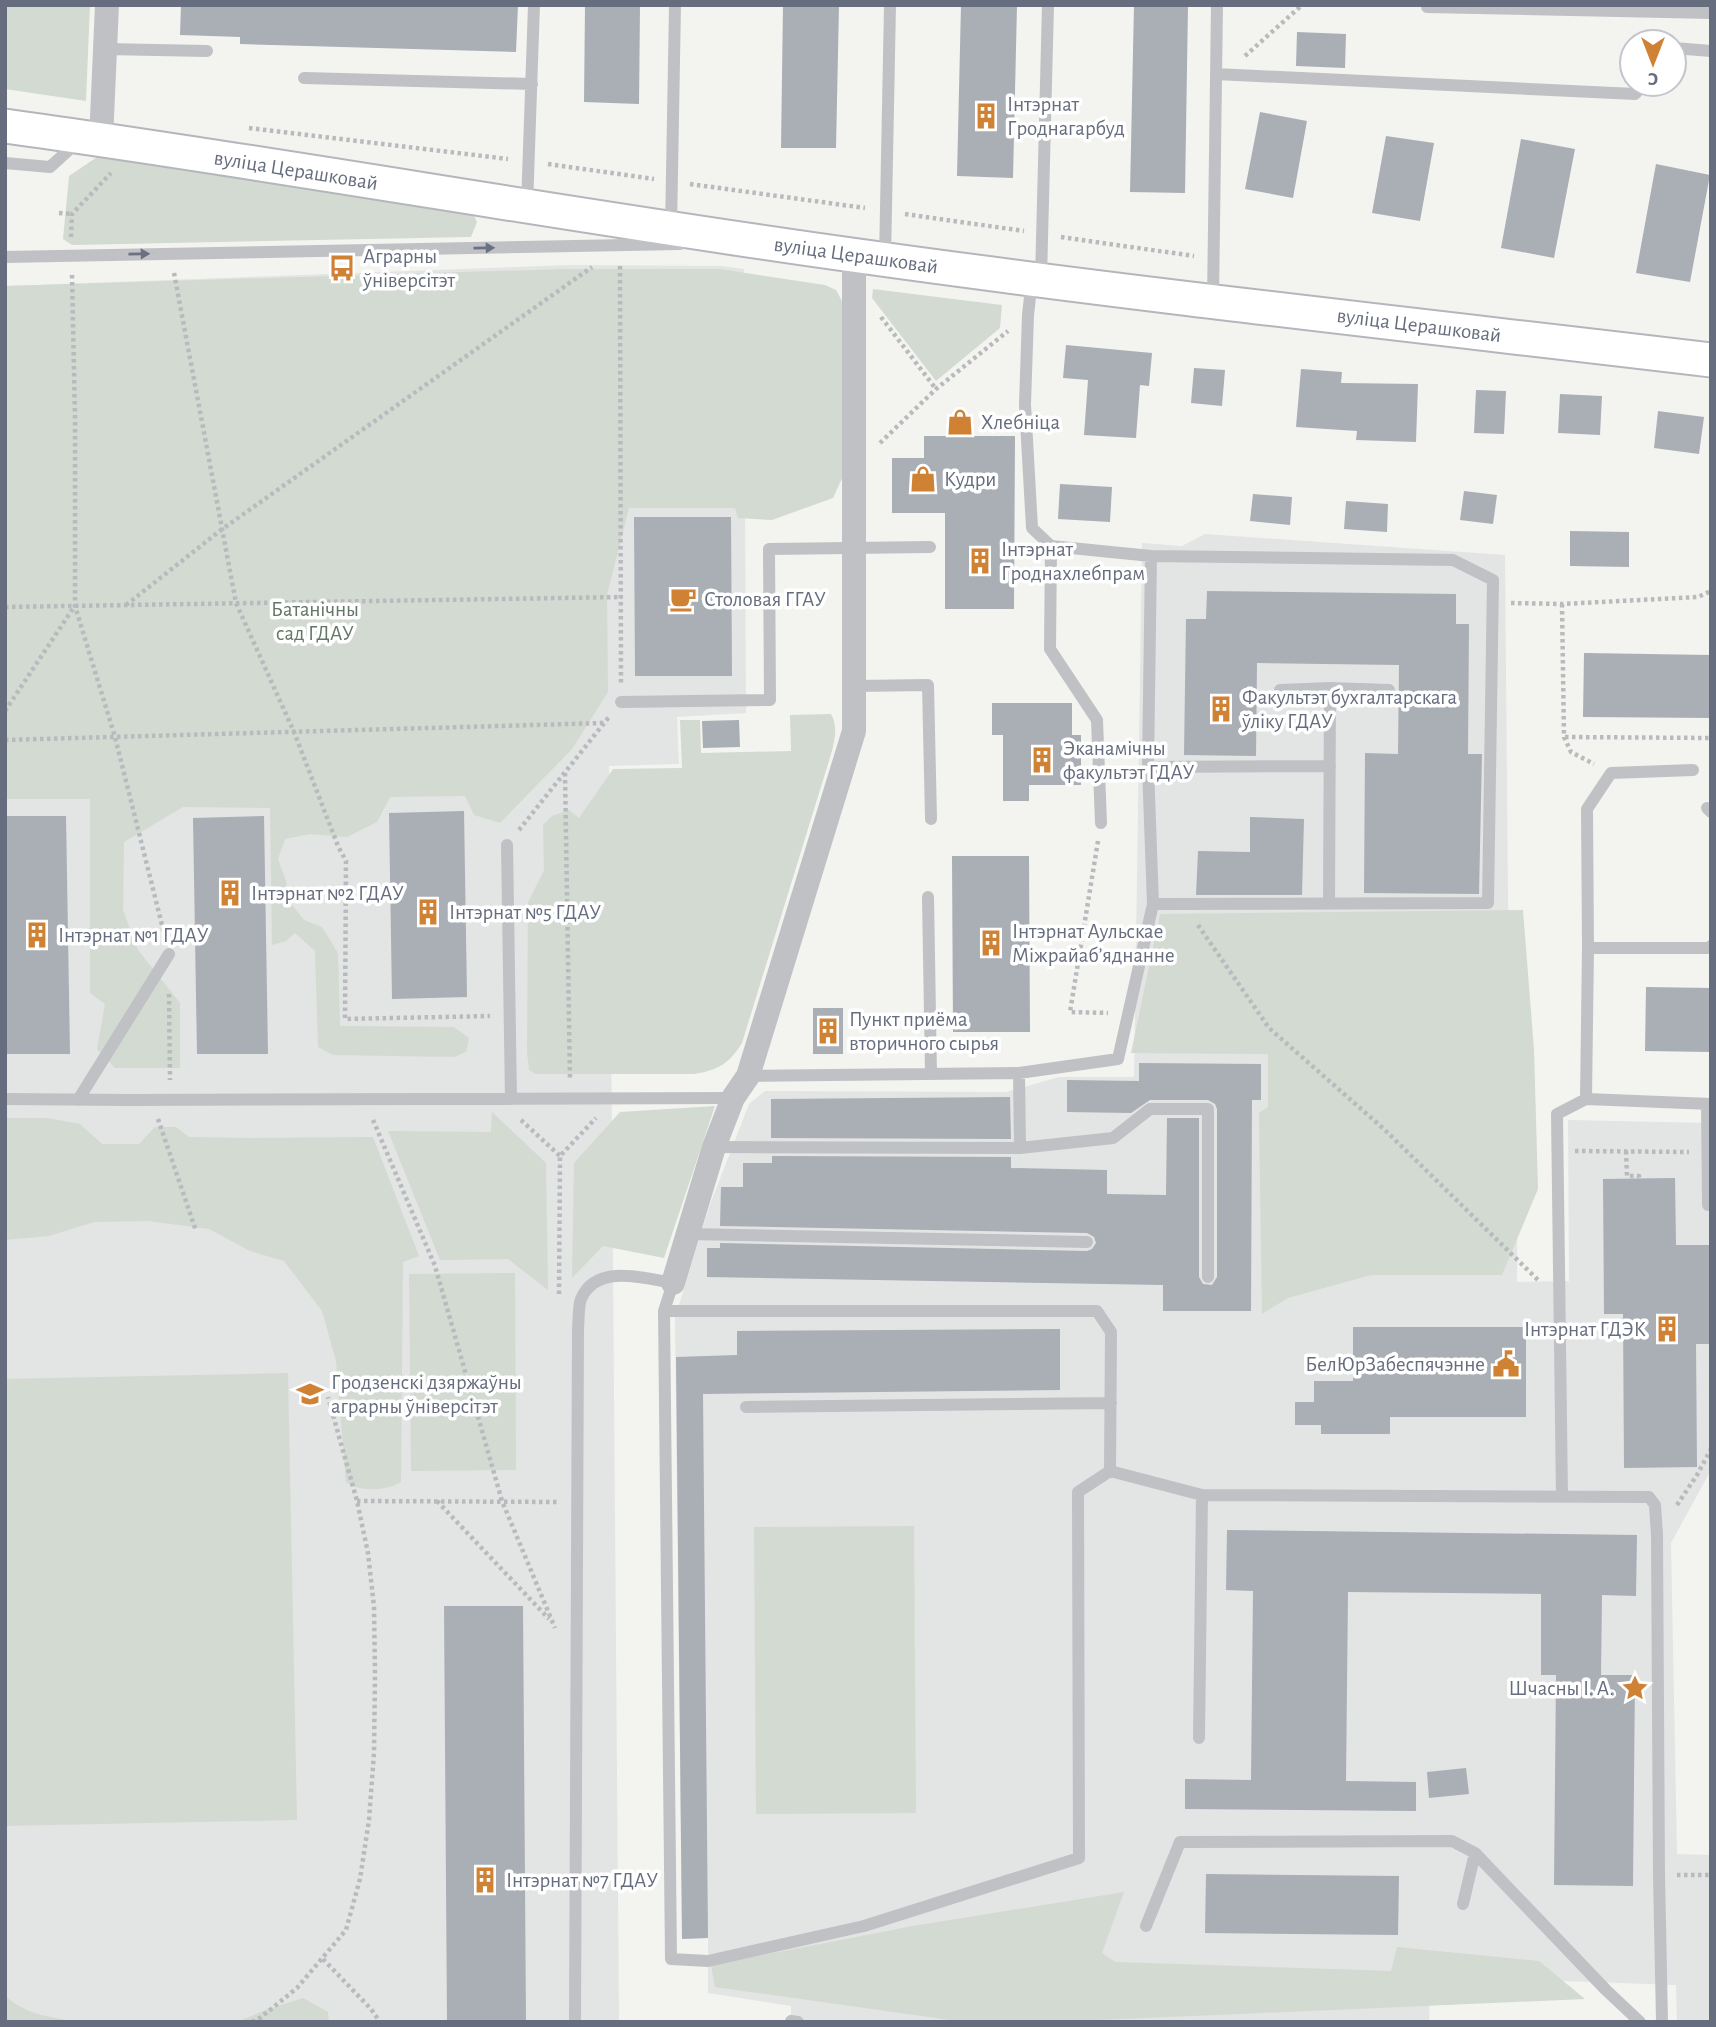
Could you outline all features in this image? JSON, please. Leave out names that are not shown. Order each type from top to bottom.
[{"type":"street","points":[[99,147],[107,5]]},
{"type":"street","name":"вуліца Церашковай","points":[[5,126],[99,147],[527,206],[870,258],[1037,279],[1213,289],[1711,359]]},
{"type":"street","points":[[673,1283],[714,1147],[733,1098],[748,1076],[854,731],[855,547],[870,258]]},
{"type":"lane","points":[[527,206],[534,5]]},
{"type":"lane","points":[[671,229],[675,5]]},
{"type":"lane","points":[[870,258],[888,211],[890,5]]},
{"type":"lane","points":[[1048,5],[1042,233],[1037,279],[1028,315],[1025,404],[1032,528],[1051,546],[1151,556],[1453,560],[1493,580],[1488,903],[1153,904]]},
{"type":"lane","points":[[1213,289],[1221,74],[1217,5]]},
{"type":"lane","points":[[1427,5],[1711,13]]},
{"type":"lane","points":[[105,49],[207,51]]},
{"type":"lane","points":[[1688,49],[1711,51]]},
{"type":"lane","points":[[1221,74],[1618,93]]},
{"type":"lane","points":[[304,78],[532,84]]},
{"type":"lane","points":[[5,163],[50,167],[72,147],[99,147]]},
{"type":"lane","points":[[5,257],[762,243]]},
{"type":"lane","points":[[1051,546],[1050,649],[1097,720],[1101,822]]},
{"type":"lane","points":[[621,702],[770,700],[769,548],[930,547]]},
{"type":"lane","points":[[748,1076],[1019,1073],[1118,1059],[1153,904],[1148,767],[1151,556]]},
{"type":"lane","points":[[855,686],[928,685],[931,819]]},
{"type":"lane","points":[[1329,902],[1330,688]]},
{"type":"lane","points":[[1280,690],[1389,690]]},
{"type":"lane","points":[[1148,767],[1330,766]]},
{"type":"lane","points":[[1586,1099],[1587,808],[1611,773],[1693,770]]},
{"type":"lane","points":[[505,1098],[507,845]]},
{"type":"lane","points":[[928,897],[931,1074]]},
{"type":"lane","points":[[1588,948],[1711,946]]},
{"type":"lane","points":[[78,1100],[169,954]]},
{"type":"lane","points":[[1019,1073],[1020,1148]]},
{"type":"lane","points":[[5,1099],[733,1098]]},
{"type":"lane","points":[[1562,1497],[1557,1114],[1586,1099],[1709,1104],[1708,1205]]},
{"type":"lane","points":[[714,1147],[1020,1148],[1113,1138],[1150,1109],[1208,1109],[1208,1277]]},
{"type":"lane","points":[[688,1234],[1087,1242]]},
{"type":"lane","points":[[575,2022],[578,1328],[580,1300],[595,1282],[626,1275],[673,1283],[664,1311],[671,1959],[708,1961],[864,1926],[1079,1858],[1078,1492],[1111,1471],[1202,1495],[1649,1497],[1655,1505],[1662,2022]]},
{"type":"lane","points":[[664,1311],[1097,1311],[1111,1332],[1111,1471]]},
{"type":"lane","points":[[746,1408],[1111,1403]]},
{"type":"lane","points":[[1199,1738],[1202,1495]]},
{"type":"lane","points":[[1146,1926],[1180,1842],[1452,1841],[1475,1853],[1640,2022]]},
{"type":"lane","points":[[1463,1904],[1475,1853]]},
{"type":"lane","points":[[791,2021],[798,2022]]},
{"type":"path","points":[[1221,74],[1302,5]]},
{"type":"path","points":[[237,127],[529,161],[1202,257],[1213,289]]},
{"type":"path","points":[[71,241],[72,214],[99,147]]},
{"type":"path","points":[[59,214],[72,214]]},
{"type":"path","points":[[125,605],[221,530],[600,261]]},
{"type":"path","points":[[507,845],[621,702],[620,261]]},
{"type":"path","points":[[174,272],[236,603],[294,732],[346,861],[345,1019],[496,1016]]},
{"type":"path","points":[[72,284],[75,606],[116,737],[169,954],[170,1081]]},
{"type":"path","points":[[875,308],[936,389]]},
{"type":"path","points":[[880,443],[936,389],[1028,315]]},
{"type":"path","points":[[1492,602],[1562,604],[1698,597],[1711,591]]},
{"type":"path","points":[[5,607],[622,597]]},
{"type":"path","points":[[1562,604],[1564,737],[1571,752],[1611,773]]},
{"type":"path","points":[[5,711],[75,606]]},
{"type":"path","points":[[5,740],[604,723]]},
{"type":"path","points":[[1564,737],[1711,738]]},
{"type":"path","points":[[565,773],[570,1098]]},
{"type":"path","points":[[1101,822],[1070,1012],[1128,1013]]},
{"type":"path","points":[[1184,904],[1269,1028],[1385,1129],[1559,1301]]},
{"type":"path","points":[[505,1098],[560,1156],[559,1298]]},
{"type":"path","points":[[365,1099],[435,1266],[502,1501],[558,1636]]},
{"type":"path","points":[[152,1100],[196,1231]]},
{"type":"path","points":[[1557,1150],[1708,1152]]},
{"type":"path","points":[[1626,1151],[1626,1176],[1639,1178]]},
{"type":"path","points":[[252,2022],[297,1988],[346,1930],[360,1879],[369,1821],[376,1674],[374,1607],[368,1553],[328,1397]]},
{"type":"path","points":[[1697,1475],[1711,1449]]},
{"type":"path","points":[[437,1500],[552,1622]]},
{"type":"path","points":[[356,1501],[558,1502]]},
{"type":"path","points":[[1659,1875],[1711,1875]]},
{"type":"path","points":[[323,1959],[380,2022]]},
{"type":"shaded area","name":"Гродзенскі дзяржаўны аграрны ўніверсітэт","points":[[570,265],[721,266],[744,269],[746,713],[677,717],[679,764],[609,766],[619,2022],[5,2022],[5,286]]},
{"type":"shaded area","points":[[1205,534],[1505,555],[1508,901],[1518,1123],[1517,1282],[1569,1281],[1568,1120],[1711,1123],[1711,1470],[1671,1543],[1677,1854],[1711,1855],[1711,2022],[1677,2022],[1676,1985],[1430,1976],[1429,2022],[791,2022],[791,2006],[708,1993],[708,1938],[682,1939],[675,1318],[709,1207],[749,1104],[765,1091],[1006,1092],[1059,1077],[1134,1077],[1142,543],[1182,546]]},
{"type":"green space","points":[[5,5],[90,5],[86,101],[5,89]]},
{"type":"green space","points":[[106,151],[470,207],[477,222],[471,237],[72,245],[63,239],[69,176]]},
{"type":"green space","name":"Батанічны сад ГДАУ","points":[[562,269],[720,269],[825,285],[836,290],[842,301],[845,472],[833,498],[772,520],[738,518],[735,508],[629,508],[607,595],[608,692],[572,749],[500,823],[474,815],[465,796],[390,797],[377,822],[347,837],[310,834],[285,839],[278,859],[286,881],[288,900],[304,920],[322,927],[338,953],[340,1026],[454,1027],[469,1038],[466,1052],[454,1057],[333,1055],[318,1047],[315,951],[295,933],[286,941],[272,945],[270,808],[183,807],[124,842],[123,910],[138,950],[180,1003],[180,1068],[115,1068],[97,1049],[105,1004],[90,993],[90,799],[5,799],[5,286]]},
{"type":"green space","points":[[873,289],[1002,305],[1000,328],[936,381],[872,298]]},
{"type":"green space","points":[[831,714],[835,728],[832,751],[742,1043],[732,1056],[716,1068],[694,1074],[536,1074],[529,1070],[528,902],[544,870],[543,825],[552,816],[569,810],[579,818],[613,769],[682,768],[680,720],[700,720],[701,753],[791,751],[790,715]]},
{"type":"green space","points":[[1523,910],[1534,1049],[1538,1189],[1502,1275],[1371,1275],[1288,1298],[1262,1314],[1259,1113],[1268,1107],[1268,1054],[1131,1053],[1160,914]]},
{"type":"green space","points":[[715,1106],[664,1258],[603,1246],[572,1278],[574,1163],[620,1112]]},
{"type":"green space","points":[[492,1112],[546,1163],[548,1290],[508,1259],[440,1260],[388,1131],[491,1132]]},
{"type":"green space","points":[[5,1118],[48,1118],[80,1124],[102,1144],[139,1144],[155,1127],[176,1127],[189,1137],[373,1137],[419,1256],[403,1262],[401,1482],[374,1489],[346,1482],[336,1361],[322,1311],[284,1261],[250,1251],[209,1229],[148,1221],[94,1222],[49,1236],[5,1240]]},
{"type":"green space","points":[[515,1273],[516,1470],[411,1471],[409,1274]]},
{"type":"green space","points":[[288,1373],[297,1820],[5,1826],[5,1379]]},
{"type":"green space","points":[[914,1526],[916,1813],[756,1814],[754,1527]]},
{"type":"green space","points":[[1124,1892],[1102,1953],[1115,1962],[1391,1971],[1397,1947],[1539,1961],[1585,1999],[1054,2022],[964,2022],[715,1987],[711,1965],[913,1926]]},
{"type":"green space","points":[[5,1996],[31,2012],[80,2022],[5,2022]]},
{"type":"green space","points":[[303,1998],[328,2012],[329,2022],[237,2022],[268,2009]]},
{"type":"building","points":[[181,5],[518,5],[516,52],[240,44],[240,37],[180,35]]},
{"type":"building","points":[[585,5],[640,5],[639,104],[584,102]]},
{"type":"building","points":[[783,5],[839,5],[836,148],[781,148]]},
{"type":"building","name":"Інтэрнат Гроднагарбуд","points":[[961,5],[1017,5],[1013,178],[957,176]]},
{"type":"building","points":[[1134,5],[1188,5],[1185,193],[1130,192]]},
{"type":"building","points":[[1297,32],[1346,34],[1345,68],[1296,66]]},
{"type":"building","points":[[1260,112],[1307,121],[1293,198],[1245,189]]},
{"type":"building","points":[[1386,136],[1434,143],[1420,221],[1372,213]]},
{"type":"building","points":[[1521,139],[1575,149],[1554,258],[1501,248]]},
{"type":"building","points":[[1656,164],[1710,175],[1690,282],[1636,273]]},
{"type":"building","points":[[1066,345],[1152,353],[1149,386],[1140,385],[1136,438],[1084,435],[1088,380],[1063,378]]},
{"type":"building","points":[[1194,368],[1225,370],[1222,406],[1191,403]]},
{"type":"building","points":[[1301,369],[1342,372],[1341,383],[1418,384],[1416,442],[1356,440],[1357,431],[1296,427]]},
{"type":"building","points":[[1476,390],[1506,391],[1504,434],[1474,433]]},
{"type":"building","points":[[1560,394],[1602,396],[1600,435],[1558,433]]},
{"type":"building","points":[[1658,411],[1704,417],[1699,454],[1654,448]]},
{"type":"building","name":"Інтэрнат Гроднахлебпрам","points":[[950,415],[972,415],[972,436],[1015,436],[1014,609],[945,609],[945,513],[892,513],[892,458],[924,458],[924,436],[950,436]]},
{"type":"building","points":[[1060,484],[1112,487],[1110,522],[1058,519]]},
{"type":"building","points":[[1464,491],[1497,495],[1493,524],[1460,520]]},
{"type":"building","points":[[1253,494],[1292,497],[1290,525],[1250,521]]},
{"type":"building","points":[[1346,501],[1388,504],[1387,532],[1344,529]]},
{"type":"building","name":"Столовая ГГАУ","points":[[634,517],[731,517],[732,676],[635,676]]},
{"type":"building","points":[[1570,531],[1629,532],[1629,567],[1570,566]]},
{"type":"building","name":"Факультэт бухгалтарскага ўліку ГДАУ","points":[[1207,591],[1456,594],[1456,624],[1469,624],[1468,754],[1482,754],[1479,894],[1364,893],[1365,753],[1398,754],[1399,665],[1257,663],[1256,756],[1184,755],[1186,619],[1206,619]]},
{"type":"building","points":[[1584,653],[1711,655],[1711,718],[1583,717]]},
{"type":"building","name":"Эканамічны факультэт ГДАУ","points":[[992,703],[1072,703],[1072,735],[1081,735],[1081,785],[1029,785],[1029,801],[1003,801],[1003,735],[992,735]]},
{"type":"building","points":[[739,720],[740,747],[703,748],[702,721]]},
{"type":"building","name":"Інтэрнат №5 ГДАУ","points":[[464,811],[467,997],[392,999],[389,813]]},
{"type":"building","name":"Інтэрнат №1 ГДАУ","points":[[5,816],[66,816],[70,1054],[5,1054]]},
{"type":"building","name":"Інтэрнат №2 ГДАУ","points":[[264,816],[268,1054],[197,1054],[193,818]]},
{"type":"building","points":[[1250,817],[1304,819],[1302,895],[1196,895],[1198,851],[1250,852]]},
{"type":"building","name":"Інтэрнат Аульскае Міжрайабʼяднанне","points":[[952,856],[1029,856],[1030,1032],[953,1032]]},
{"type":"building","points":[[1646,987],[1711,988],[1711,1052],[1645,1051]]},
{"type":"building","name":"Пункт приёма вторичного сырья","points":[[813,1008],[843,1008],[843,1054],[813,1054]]},
{"type":"building","points":[[1139,1063],[1261,1064],[1261,1100],[1252,1100],[1251,1311],[1163,1311],[1163,1285],[707,1277],[707,1248],[720,1248],[720,1243],[1087,1251],[1096,1243],[1094,1237],[1087,1233],[720,1226],[721,1187],[743,1187],[743,1163],[772,1163],[772,1156],[1011,1157],[1011,1168],[1107,1170],[1107,1194],[1166,1195],[1167,1118],[1199,1118],[1199,1277],[1203,1284],[1212,1285],[1217,1277],[1215,1104],[1208,1100],[1150,1100],[1131,1113],[1067,1112],[1067,1080],[1139,1081]]},
{"type":"building","points":[[1010,1097],[1011,1139],[771,1138],[771,1099]]},
{"type":"building","name":"Інтэрнат ГДЭК","points":[[1675,1178],[1676,1245],[1711,1245],[1711,1344],[1696,1344],[1697,1467],[1624,1468],[1623,1314],[1604,1314],[1603,1179]]},
{"type":"building","points":[[1353,1327],[1526,1327],[1526,1417],[1390,1417],[1390,1434],[1321,1434],[1321,1425],[1295,1425],[1295,1402],[1314,1402],[1314,1381],[1353,1381]]},
{"type":"building","points":[[1060,1329],[1060,1390],[703,1394],[708,1938],[682,1939],[676,1357],[737,1355],[737,1331]]},
{"type":"building","points":[[1227,1530],[1637,1535],[1636,1596],[1602,1595],[1601,1675],[1635,1675],[1633,1886],[1554,1885],[1556,1675],[1541,1675],[1541,1594],[1348,1592],[1346,1781],[1416,1782],[1416,1811],[1185,1809],[1185,1779],[1251,1780],[1253,1591],[1226,1590]]},
{"type":"building","name":"Інтэрнат №7 ГДАУ","points":[[444,1606],[523,1606],[526,2022],[447,2022]]},
{"type":"building","points":[[1466,1768],[1469,1794],[1429,1798],[1427,1772]]},
{"type":"building","points":[[1206,1874],[1399,1876],[1398,1935],[1205,1933]]},
{"type":"place","name":"Інтэрнат Гроднагарбуд","points":[[986,116]]},
{"type":"place","name":"Аграрны ўніверсітэт","points":[[342,268]]},
{"type":"place","name":"Хлебніца","points":[[960,422]]},
{"type":"place","name":"Кудри","points":[[923,479]]},
{"type":"place","name":"Інтэрнат Гроднахлебпрам","points":[[980,561]]},
{"type":"place","name":"Столовая ГГАУ","points":[[683,599]]},
{"type":"place","name":"Факультэт бухгалтарскага ўліку ГДАУ","points":[[1221,709]]},
{"type":"place","name":"Эканамічны факультэт ГДАУ","points":[[1042,760]]},
{"type":"place","name":"Інтэрнат №2 ГДАУ","points":[[230,893]]},
{"type":"place","name":"Інтэрнат №5 ГДАУ","points":[[428,912]]},
{"type":"place","name":"Інтэрнат №1 ГДАУ","points":[[37,935]]},
{"type":"place","name":"Інтэрнат Аульскае Міжрайабʼяднанне","points":[[991,943]]},
{"type":"place","name":"Пункт приёма вторичного сырья","points":[[828,1031]]},
{"type":"place","name":"Інтэрнат ГДЭК","points":[[1667,1329]]},
{"type":"place","name":"БелЮрЗабеспячэнне","points":[[1506,1364]]},
{"type":"place","name":"Гродзенскі дзяржаўны аграрны ўніверсітэт","points":[[310,1394]]},
{"type":"place","name":"Шчасны І. А.","points":[[1635,1688]]},
{"type":"place","name":"Інтэрнат №7 ГДАУ","points":[[485,1880]]}]
